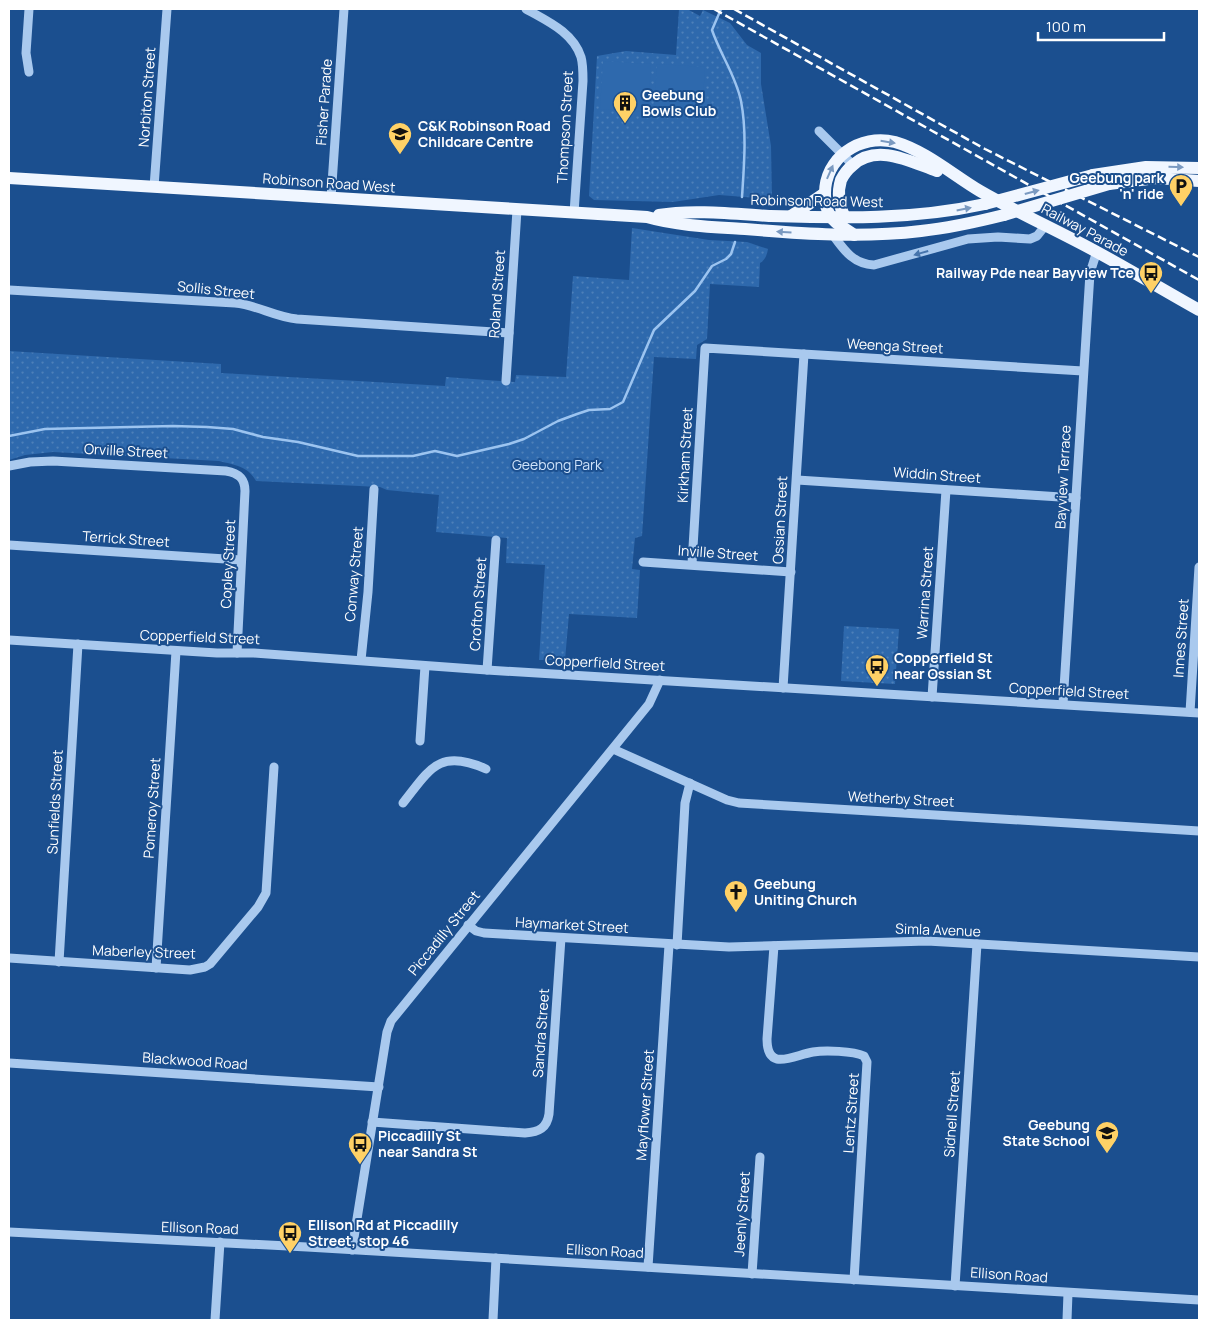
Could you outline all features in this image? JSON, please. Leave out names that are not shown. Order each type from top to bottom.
[{"type":"main road","name":"Railway Parade","points":[[831,217],[826,206],[826,182],[837,160],[852,147],[867,142],[881,140],[895,142],[1199,310]]},
{"type":"main road","name":"Railway Parade","points":[[853,164],[864,157],[883,155],[903,159],[956,177]]},
{"type":"main road","points":[[845,218],[840,206],[839,190],[842,177],[853,164]]},
{"type":"main road","name":"Robinson Road West","points":[[9,178],[647,217],[664,214],[689,214],[845,218],[912,216],[945,212],[985,204],[1093,175],[1146,167],[1199,168]]},
{"type":"main road","name":"Robinson Road West","points":[[647,217],[662,222],[833,235],[923,231],[1004,215],[1109,184],[1156,178],[1199,181]]},
{"type":"main road","points":[[791,216],[825,193]]},
{"type":"main road","points":[[831,217],[854,235]]},
{"type":"street","points":[[29,9],[26,53],[29,72]]},
{"type":"street","name":"Norbiton Street","points":[[154,187],[167,9]]},
{"type":"street","name":"Fisher Parade","points":[[331,198],[344,9]]},
{"type":"street","name":"Thompson Street","points":[[526,9],[562,30],[577,47],[582,59],[583,81],[574,213]]},
{"type":"street","points":[[819,131],[853,164]]},
{"type":"street","name":"Roland Street","points":[[506,381],[517,210]]},
{"type":"street","points":[[833,235],[852,258],[874,265],[887,263],[961,241],[998,237],[1030,239],[1037,236],[1045,226]]},
{"type":"street","name":"Bayview Terrace","points":[[1063,704],[1090,273],[1096,252]]},
{"type":"street","name":"Sollis Street","points":[[9,290],[235,303],[254,306],[278,315],[297,319],[508,333]]},
{"type":"street","name":"Weenga Street","points":[[705,348],[1083,371]]},
{"type":"street","name":"Kirkham Street","points":[[692,564],[705,348]]},
{"type":"street","name":"Ossian Street","points":[[783,688],[804,354]]},
{"type":"street","name":"Orville Street","points":[[9,466],[30,462],[53,461],[226,471],[241,477]]},
{"type":"street","name":"Copley Street","points":[[237,653],[245,490],[241,477]]},
{"type":"street","name":"Widdin Street","points":[[797,480],[1076,498]]},
{"type":"street","name":"Conway Street","points":[[361,660],[368,592],[374,489]]},
{"type":"street","name":"Warrina Street","points":[[932,697],[946,490]]},
{"type":"street","name":"Crofton Street","points":[[487,670],[496,540]]},
{"type":"street","name":"Terrick Street","points":[[9,545],[241,560]]},
{"type":"street","name":"Inville Street","points":[[643,562],[791,572]]},
{"type":"street","name":"Innes Street","points":[[1195,712],[1199,567]]},
{"type":"street","name":"Copperfield Street","points":[[9,640],[1195,712]]},
{"type":"street","name":"Sunfields Street","points":[[59,962],[78,644]]},
{"type":"street","name":"Pomeroy Street","points":[[156,968],[176,651]]},
{"type":"street","points":[[420,741],[425,666]]},
{"type":"street","name":"Piccadilly Street","points":[[352,1250],[387,1032],[391,1021],[649,704],[660,680]]},
{"type":"street","name":"Wetherby Street","points":[[613,749],[726,800],[739,803],[1199,830]]},
{"type":"street","points":[[403,803],[427,772],[439,763],[448,761],[461,762],[486,769]]},
{"type":"street","name":"Maberley Street","points":[[9,958],[190,970],[210,964],[263,900],[268,886],[274,767]]},
{"type":"street","name":"Mayflower Street","points":[[648,1267],[685,803],[690,783]]},
{"type":"street","name":"Haymarket Street","points":[[468,925],[476,931],[484,933],[673,945]]},
{"type":"street","name":"Sandra Street","points":[[372,1122],[525,1133],[547,1132],[550,1114],[562,938]]},
{"type":"street","name":"Simla Avenue","points":[[673,945],[729,947],[910,941],[1199,957]]},
{"type":"street","name":"Sidnell Street","points":[[954,1286],[977,944]]},
{"type":"street","name":"Lentz Street","points":[[774,946],[768,1052],[781,1060],[820,1051],[855,1053],[864,1056],[868,1066],[854,1280]]},
{"type":"street","name":"Blackwood Road","points":[[9,1063],[379,1087]]},
{"type":"street","name":"Jeenly Street","points":[[752,1274],[760,1157]]},
{"type":"street","name":"Ellison Road","points":[[9,1232],[220,1242],[1199,1300]]},
{"type":"street","points":[[215,1320],[220,1242]]},
{"type":"street","points":[[493,1320],[496,1258]]},
{"type":"street","points":[[1067,1320],[1068,1293]]},
{"type":"green space","points":[[679,9],[687,9],[700,16],[703,10],[730,23],[747,45],[761,53],[761,84],[771,146],[772,199],[719,195],[673,202],[594,200],[589,196],[597,56],[626,51],[676,55]]},
{"type":"green space","points":[[603,61],[651,64],[648,112],[600,109]]},
{"type":"green space","points":[[657,64],[705,67],[702,115],[654,112]]},
{"type":"green space","name":"Geebong Park","points":[[632,228],[709,240],[747,242],[768,249],[766,257],[760,263],[759,287],[710,284],[707,339],[697,345],[696,359],[654,357],[642,536],[635,538],[632,569],[640,570],[637,618],[569,614],[565,660],[539,660],[545,565],[506,563],[507,538],[436,532],[439,495],[387,490],[380,487],[256,481],[245,469],[219,461],[53,452],[25,455],[9,460],[9,351],[221,364],[221,373],[445,386],[446,377],[515,382],[516,375],[566,377],[573,276],[629,280]]},
{"type":"green space","points":[[844,626],[899,629],[895,684],[841,681]]},
{"type":"waterway","points":[[721,9],[712,30],[739,92],[741,101],[744,137],[742,197]]},
{"type":"waterway","points":[[9,436],[45,429],[207,427],[233,429],[358,456],[413,456],[435,451],[457,456],[509,444],[524,439],[558,421],[589,410],[610,409],[623,402],[654,330],[695,291],[712,266],[726,259],[731,254],[735,242]]},
{"type":"railway","points":[[714,9],[1199,280]]},
{"type":"railway","points":[[734,9],[985,149],[1199,257]]},
{"type":"place","name":"Geebung Bowls Club","points":[[625,124]]},
{"type":"place","name":"C&K Robinson Road Childcare Centre","points":[[400,155]]},
{"type":"place","name":"Geebung park 'n' ride","points":[[1181,207]]},
{"type":"place","name":"Railway Pde near Bayview Tce","points":[[1151,294]]},
{"type":"place","name":"Copperfield St near Ossian St","points":[[877,687]]},
{"type":"place","name":"Geebung Uniting Church","points":[[736,913]]},
{"type":"place","name":"Geebung State School","points":[[1107,1154]]},
{"type":"place","name":"Piccadilly St near Sandra St","points":[[360,1165]]},
{"type":"place","name":"Ellison Rd at Piccadilly Street, stop 46","points":[[290,1254]]}]
